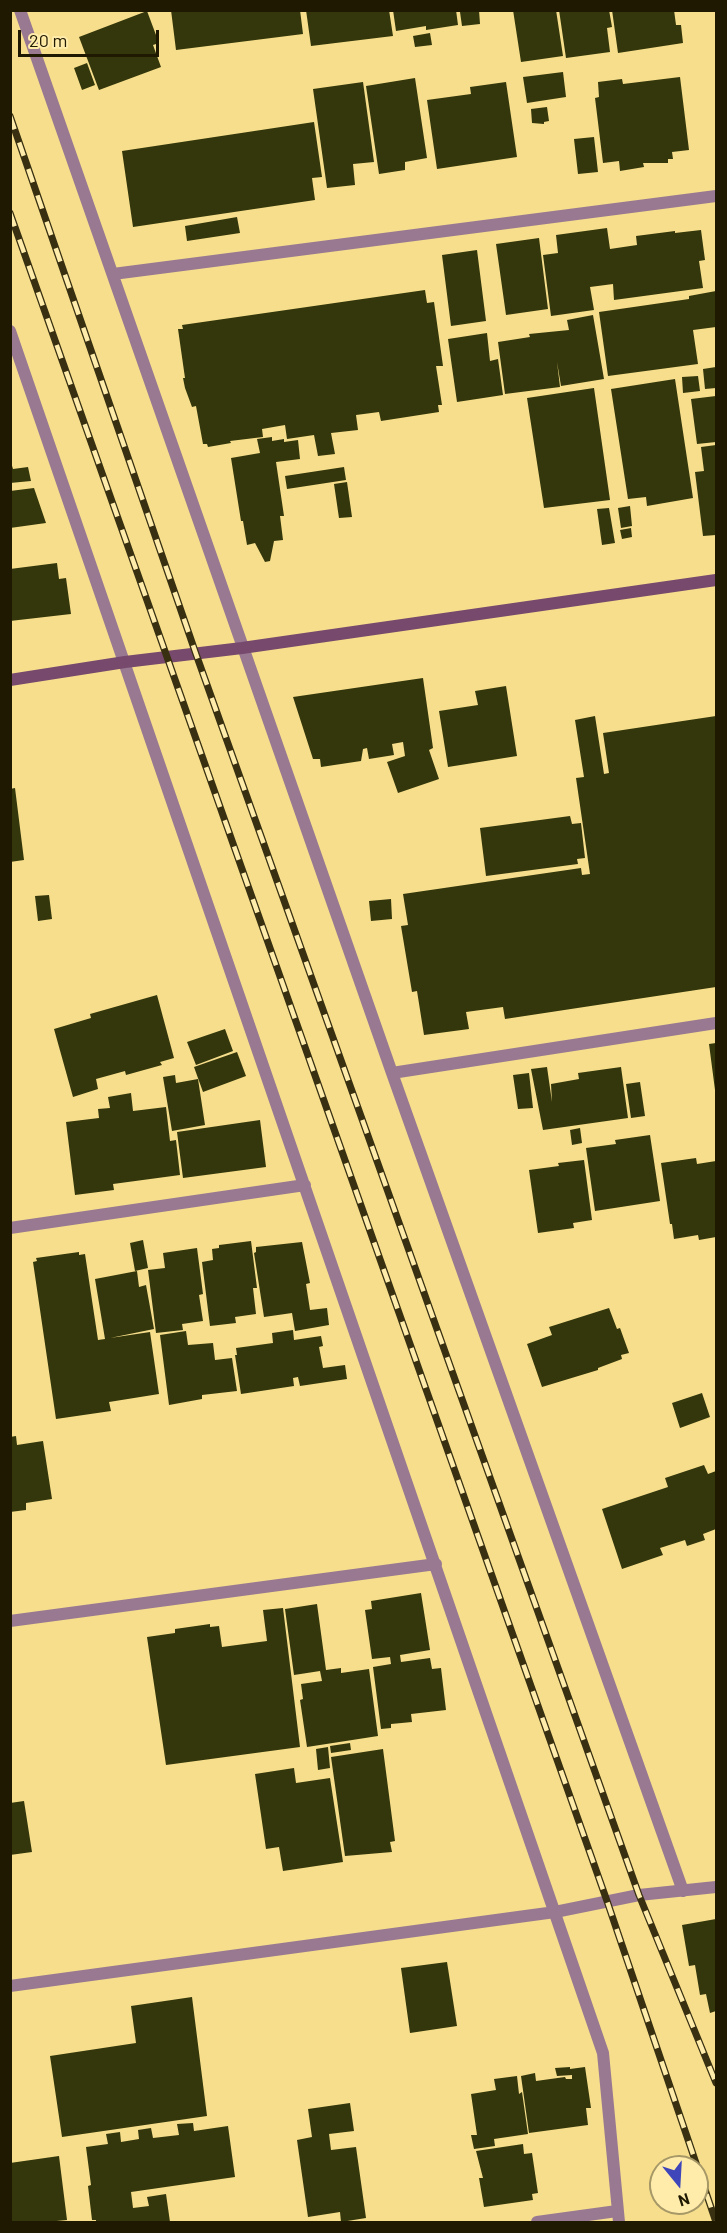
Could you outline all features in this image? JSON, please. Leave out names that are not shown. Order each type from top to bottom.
[{"type":"street","points":[[20,10],[242,648],[683,1892]]},
{"type":"street","points":[[113,274],[717,196]]},
{"type":"street","points":[[10,331],[603,2053],[618,2217],[537,2223]]},
{"type":"street","points":[[10,680],[717,580]]},
{"type":"street","points":[[392,1072],[717,1023]]},
{"type":"street","points":[[10,1228],[305,1185]]},
{"type":"street","points":[[10,1621],[436,1564]]},
{"type":"street","points":[[10,1986],[555,1912],[639,1895],[717,1887]]},
{"type":"building","points":[[171,10],[300,10],[303,34],[176,50]]},
{"type":"building","points":[[306,10],[389,10],[393,36],[311,46]]},
{"type":"building","points":[[393,10],[456,10],[458,25],[426,30],[426,26],[396,31]]},
{"type":"building","points":[[479,10],[480,24],[462,26],[460,12]]},
{"type":"building","points":[[513,10],[556,10],[563,56],[521,62]]},
{"type":"building","points":[[559,10],[609,10],[612,27],[607,28],[610,52],[566,58]]},
{"type":"building","points":[[612,10],[674,10],[676,25],[681,25],[683,43],[618,53]]},
{"type":"building","points":[[147,11],[159,43],[153,45],[161,67],[99,90],[79,37]]},
{"type":"building","points":[[430,33],[432,45],[415,47],[413,36]]},
{"type":"building","points":[[87,63],[95,85],[82,90],[74,68]]},
{"type":"building","points":[[563,72],[566,97],[527,103],[523,77]]},
{"type":"building","points":[[680,77],[689,150],[672,152],[673,159],[668,159],[668,163],[643,163],[644,167],[620,171],[619,161],[603,163],[595,98],[599,97],[598,82],[622,79],[623,84]]},
{"type":"building","points":[[415,78],[427,158],[405,162],[405,170],[379,174],[366,86]]},
{"type":"building","points":[[363,82],[374,162],[353,164],[355,185],[327,188],[313,89]]},
{"type":"building","points":[[506,82],[517,157],[437,169],[427,100],[471,94],[470,87]]},
{"type":"building","points":[[547,107],[549,121],[544,124],[532,123],[531,109]]},
{"type":"building","points":[[314,122],[322,177],[312,178],[315,200],[133,227],[122,151]]},
{"type":"building","points":[[594,137],[598,172],[578,174],[574,139]]},
{"type":"building","points":[[237,217],[240,233],[187,241],[185,226]]},
{"type":"building","points":[[607,228],[610,249],[637,245],[636,236],[701,230],[705,260],[699,261],[703,288],[614,300],[613,284],[590,287],[594,310],[551,316],[543,255],[558,253],[556,235]]},
{"type":"building","points":[[539,238],[548,309],[506,315],[496,244]]},
{"type":"building","points":[[477,250],[486,321],[451,326],[442,255]]},
{"type":"building","points":[[425,290],[427,303],[434,302],[443,366],[436,366],[442,405],[438,405],[439,412],[381,421],[379,412],[356,415],[358,430],[331,433],[335,454],[318,456],[314,435],[287,439],[285,425],[262,429],[263,437],[230,441],[231,443],[208,447],[207,444],[203,444],[196,406],[192,407],[183,378],[185,378],[178,329],[183,329],[182,325]]},
{"type":"building","points":[[716,291],[716,327],[693,330],[698,364],[608,376],[599,312],[689,299],[689,296]]},
{"type":"building","points":[[593,315],[604,379],[561,386],[557,362],[560,387],[505,394],[498,342],[530,337],[529,334],[569,330],[567,320]]},
{"type":"building","points":[[487,333],[490,361],[498,359],[503,395],[457,402],[448,339]]},
{"type":"building","points":[[716,367],[716,388],[705,389],[703,369]]},
{"type":"building","points":[[698,376],[700,391],[683,393],[682,377]]},
{"type":"building","points":[[675,379],[693,498],[647,506],[646,497],[628,499],[611,389]]},
{"type":"building","points":[[594,388],[610,500],[544,508],[527,398]]},
{"type":"building","points":[[716,396],[716,442],[697,444],[691,399]]},
{"type":"building","points":[[272,437],[272,441],[298,440],[300,459],[276,462],[284,516],[280,516],[283,540],[274,541],[270,561],[265,562],[255,543],[247,545],[231,458],[260,453],[257,439]]},
{"type":"building","points":[[716,445],[716,535],[703,536],[695,472],[704,471],[701,447]]},
{"type":"building","points":[[10,459],[13,469],[28,467],[31,481],[10,483]]},
{"type":"building","points":[[344,467],[346,480],[287,489],[285,476]]},
{"type":"building","points":[[347,482],[352,517],[339,518],[334,484]]},
{"type":"building","points":[[34,488],[46,523],[10,528],[10,491]]},
{"type":"building","points":[[630,506],[632,526],[621,528],[618,508]]},
{"type":"building","points":[[609,508],[615,543],[602,545],[597,509]]},
{"type":"building","points":[[631,528],[632,537],[622,539],[620,530]]},
{"type":"building","points":[[57,563],[59,579],[66,578],[71,614],[10,621],[10,569]]},
{"type":"building","points":[[423,678],[433,748],[429,750],[439,779],[398,793],[387,762],[405,756],[403,742],[392,744],[394,755],[369,759],[367,748],[363,749],[361,761],[321,767],[320,759],[313,759],[293,697]]},
{"type":"building","points":[[506,686],[517,756],[448,767],[439,711],[478,705],[475,691]]},
{"type":"building","points":[[595,716],[604,774],[609,773],[603,733],[716,716],[716,987],[505,1019],[503,1007],[466,1012],[469,1029],[424,1035],[417,991],[412,992],[401,926],[408,925],[403,894],[581,868],[582,875],[590,874],[576,778],[584,777],[575,720]]},
{"type":"building","points":[[15,788],[24,860],[10,862],[10,789]]},
{"type":"building","points":[[570,816],[572,824],[581,823],[585,858],[577,859],[578,864],[486,876],[480,828]]},
{"type":"building","points":[[49,895],[52,919],[38,921],[35,896]]},
{"type":"building","points":[[391,899],[392,919],[371,921],[369,901]]},
{"type":"building","points":[[157,995],[174,1058],[160,1062],[162,1065],[126,1075],[125,1071],[96,1079],[98,1089],[73,1097],[54,1029],[91,1018],[90,1014]]},
{"type":"building","points":[[225,1029],[233,1051],[196,1065],[187,1042]]},
{"type":"building","points":[[716,1043],[716,1090],[715,1090],[709,1044]]},
{"type":"building","points":[[237,1052],[246,1076],[203,1092],[194,1067]]},
{"type":"building","points":[[547,1067],[552,1102],[551,1084],[579,1079],[578,1073],[621,1067],[628,1118],[543,1130],[531,1069]]},
{"type":"building","points":[[529,1073],[533,1108],[518,1109],[513,1075]]},
{"type":"building","points":[[175,1075],[176,1083],[198,1079],[205,1125],[172,1131],[163,1077]]},
{"type":"building","points":[[640,1082],[645,1116],[631,1118],[626,1084]]},
{"type":"building","points":[[131,1093],[133,1111],[166,1107],[170,1141],[176,1140],[180,1175],[113,1184],[114,1190],[75,1195],[66,1122],[99,1118],[98,1109],[110,1108],[108,1097]]},
{"type":"building","points":[[260,1120],[266,1167],[183,1178],[177,1132]]},
{"type":"building","points":[[580,1128],[582,1143],[572,1145],[570,1130]]},
{"type":"building","points":[[650,1135],[660,1201],[595,1211],[586,1148],[616,1144],[615,1140]]},
{"type":"building","points":[[696,1158],[697,1164],[716,1161],[716,1237],[699,1240],[698,1235],[674,1239],[661,1163]]},
{"type":"building","points":[[584,1160],[592,1220],[573,1223],[574,1228],[538,1233],[529,1170]]},
{"type":"building","points":[[143,1240],[148,1268],[135,1271],[130,1243]]},
{"type":"building","points":[[251,1241],[257,1288],[253,1288],[256,1314],[235,1317],[236,1323],[210,1326],[202,1262],[213,1260],[212,1249],[219,1248],[219,1245]]},
{"type":"building","points":[[302,1242],[310,1283],[306,1284],[310,1310],[327,1308],[329,1325],[295,1331],[292,1313],[264,1317],[254,1253],[256,1247]]},
{"type":"building","points":[[197,1248],[203,1294],[199,1295],[203,1321],[182,1324],[183,1330],[156,1333],[148,1270],[165,1268],[163,1253]]},
{"type":"building","points":[[79,1252],[79,1255],[85,1254],[98,1340],[105,1339],[95,1279],[137,1271],[139,1287],[146,1285],[154,1329],[110,1338],[150,1332],[159,1394],[109,1402],[111,1411],[56,1419],[33,1262],[37,1261],[36,1258]]},
{"type":"building","points":[[609,1308],[617,1329],[620,1328],[629,1353],[621,1355],[622,1359],[598,1368],[598,1370],[542,1387],[527,1344],[552,1335],[549,1327]]},
{"type":"building","points":[[293,1330],[294,1340],[321,1336],[323,1346],[319,1347],[323,1368],[345,1365],[347,1379],[300,1386],[298,1377],[293,1378],[294,1386],[241,1394],[236,1348],[273,1343],[272,1333]]},
{"type":"building","points":[[186,1331],[188,1345],[213,1343],[215,1360],[232,1358],[237,1391],[202,1395],[202,1399],[169,1405],[160,1335]]},
{"type":"building","points":[[702,1393],[710,1417],[680,1428],[672,1403]]},
{"type":"building","points":[[16,1436],[17,1445],[43,1441],[52,1499],[26,1503],[26,1510],[10,1512],[10,1437]]},
{"type":"building","points":[[704,1465],[708,1474],[716,1471],[716,1529],[703,1534],[705,1540],[687,1546],[685,1540],[660,1548],[663,1555],[622,1569],[602,1509],[668,1487],[665,1478]]},
{"type":"building","points":[[421,1593],[430,1650],[400,1655],[401,1662],[430,1658],[432,1669],[441,1668],[446,1710],[411,1714],[412,1722],[391,1724],[391,1728],[381,1729],[373,1667],[391,1664],[390,1657],[372,1659],[365,1610],[372,1609],[371,1601]]},
{"type":"building","points":[[317,1604],[326,1670],[341,1668],[341,1673],[369,1669],[378,1736],[307,1747],[300,1700],[303,1699],[301,1684],[322,1681],[320,1671],[294,1675],[285,1609]]},
{"type":"building","points":[[283,1608],[300,1747],[166,1765],[147,1637],[175,1633],[175,1629],[210,1624],[210,1627],[219,1626],[222,1647],[267,1641],[263,1610]]},
{"type":"building","points":[[350,1743],[351,1750],[331,1753],[330,1746]]},
{"type":"building","points":[[328,1747],[330,1768],[318,1770],[316,1749]]},
{"type":"building","points":[[383,1749],[395,1841],[390,1842],[392,1852],[345,1856],[331,1757]]},
{"type":"building","points":[[294,1768],[296,1783],[330,1778],[343,1862],[283,1871],[279,1847],[266,1849],[255,1774]]},
{"type":"building","points":[[24,1801],[32,1852],[10,1855],[10,1803]]},
{"type":"building","points":[[716,1919],[716,2011],[710,2013],[706,1994],[700,1995],[695,1965],[689,1966],[682,1925]]},
{"type":"building","points":[[447,1962],[457,2026],[410,2033],[401,1968]]},
{"type":"building","points":[[192,1997],[207,2116],[62,2137],[50,2056],[136,2043],[131,2006]]},
{"type":"building","points":[[570,2067],[570,2069],[585,2067],[591,2108],[586,2108],[588,2125],[529,2133],[521,2076],[535,2073],[536,2081],[565,2077],[572,2079],[572,2075],[557,2076],[555,2068]]},
{"type":"building","points":[[517,2076],[519,2094],[522,2092],[528,2134],[494,2139],[495,2146],[474,2149],[471,2135],[477,2135],[471,2094],[496,2090],[494,2079]]},
{"type":"building","points":[[350,2103],[354,2131],[329,2134],[331,2150],[356,2147],[366,2218],[341,2222],[340,2212],[308,2217],[297,2140],[312,2137],[308,2109]]},
{"type":"building","points":[[193,2123],[194,2131],[228,2126],[235,2177],[131,2192],[133,2208],[149,2206],[147,2197],[166,2194],[170,2222],[96,2222],[92,2220],[88,2186],[91,2185],[86,2147],[108,2144],[106,2134],[120,2132],[121,2142],[139,2139],[138,2130],[151,2128],[153,2138],[179,2135],[177,2124]]},
{"type":"building","points":[[523,2144],[524,2154],[532,2153],[538,2193],[532,2194],[533,2200],[484,2207],[479,2178],[483,2178],[476,2151]]},
{"type":"building","points":[[59,2156],[67,2220],[10,2222],[10,2163]]},
{"type":"railway","points":[[10,116],[196,654],[639,1895],[716,2083]]},
{"type":"railway","points":[[10,213],[607,1901],[716,2222]]}]
